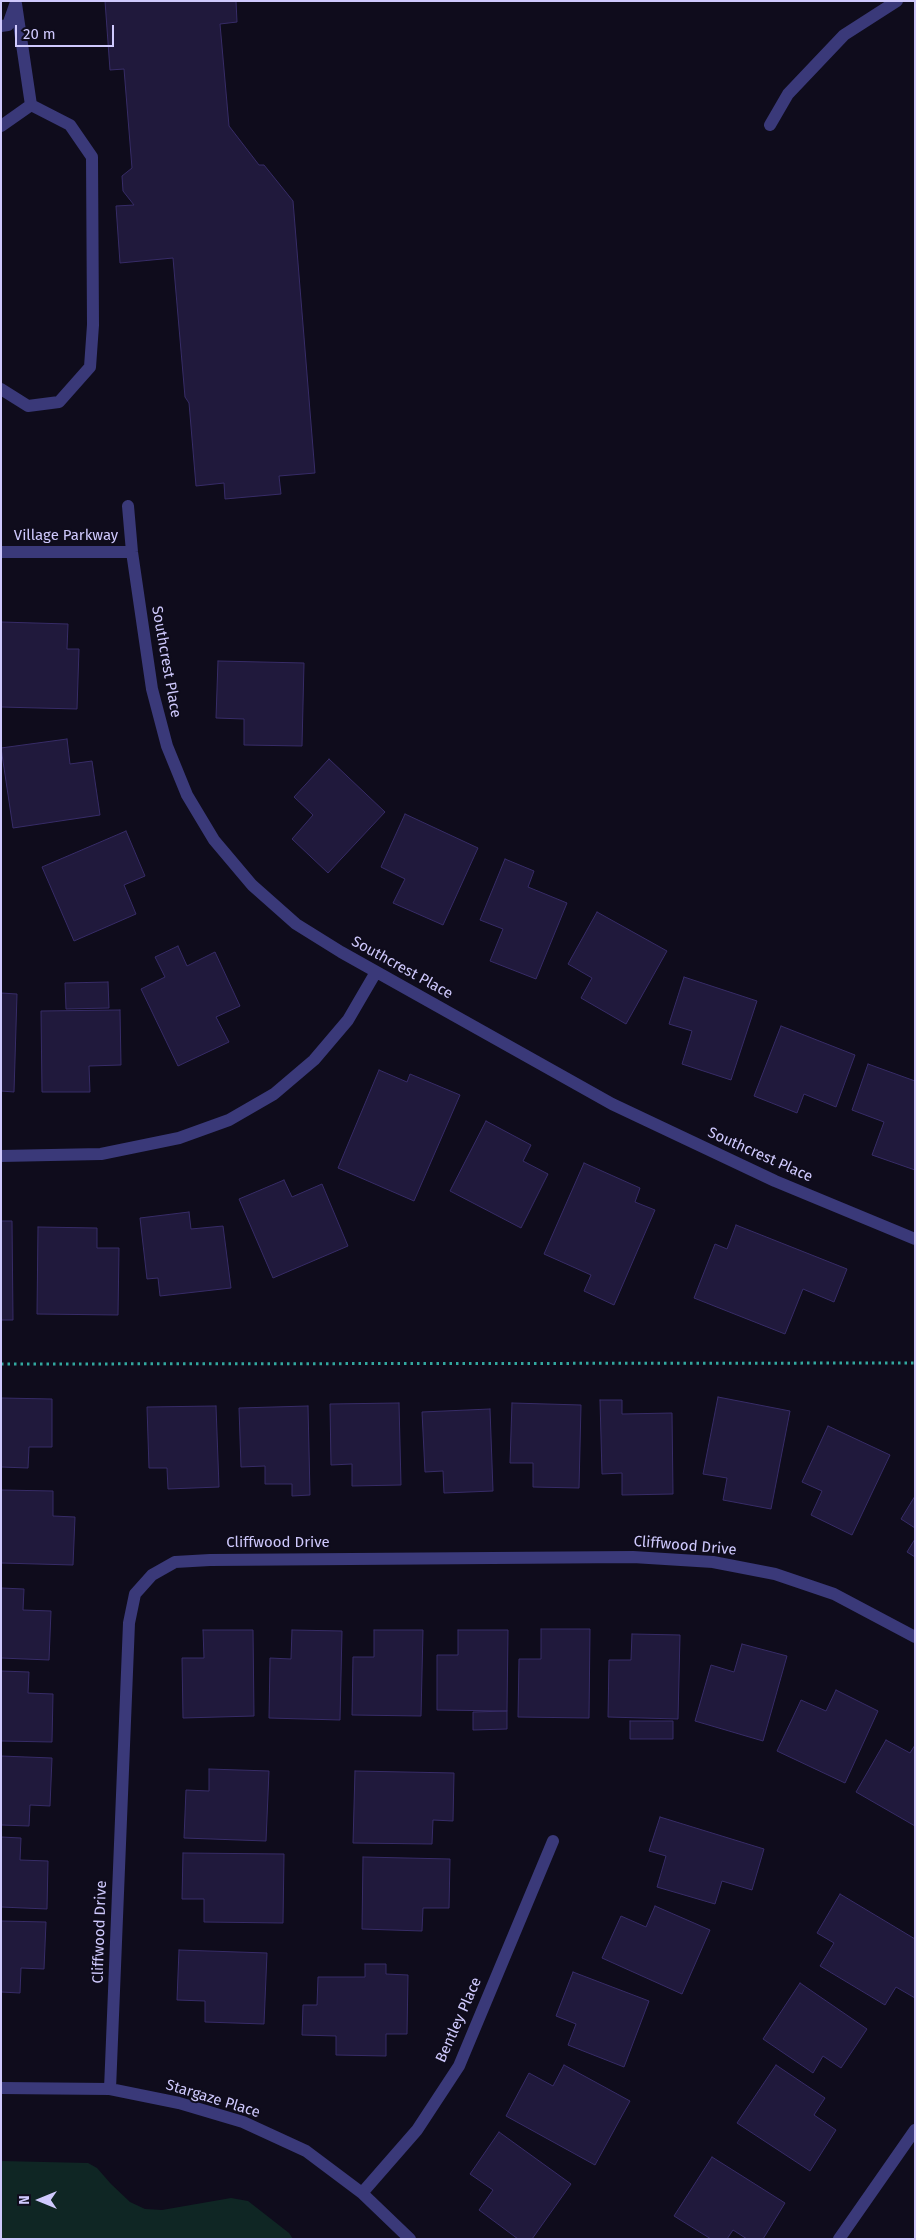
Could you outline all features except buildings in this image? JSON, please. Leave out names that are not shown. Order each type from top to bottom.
[{"type":"street","points":[[770,126],[788,94],[844,35],[897,1]]},
{"type":"street","points":[[1,26],[8,24],[15,2]]},
{"type":"street","points":[[15,2],[31,106]]},
{"type":"street","points":[[1,126],[31,106]]},
{"type":"street","points":[[1,389],[28,406],[59,402],[90,366],[93,325],[92,157],[70,125],[31,106]]},
{"type":"street","name":"Southcrest Place","points":[[128,506],[132,552],[152,689],[167,746],[187,794],[214,840],[252,885],[296,924],[376,972],[612,1104],[775,1181],[915,1239]]},
{"type":"street","name":"Village Parkway","points":[[1,552],[132,552]]},
{"type":"street","points":[[1,1156],[101,1154],[179,1138],[228,1120],[274,1094],[314,1060],[348,1020],[376,972]]},
{"type":"street","name":"Cliffwood Drive","points":[[110,2089],[129,1623],[135,1594],[152,1575],[175,1562],[210,1560],[633,1557],[713,1562],[775,1574],[834,1594],[915,1637]]},
{"type":"street","name":"Bentley Place","points":[[362,2193],[417,2130],[459,2066],[553,1841]]},
{"type":"street","name":"Stargaze Place","points":[[1,2088],[110,2089],[179,2104],[243,2122],[306,2151],[362,2193],[410,2239]]},
{"type":"street","points":[[838,2239],[915,2130]]},
{"type":"path","points":[[1,1364],[915,1362]]},
{"type":"green space","points":[[1,2161],[88,2163],[97,2168],[130,2202],[145,2209],[162,2210],[231,2198],[248,2201],[289,2233],[293,2239],[1,2239]]}]
